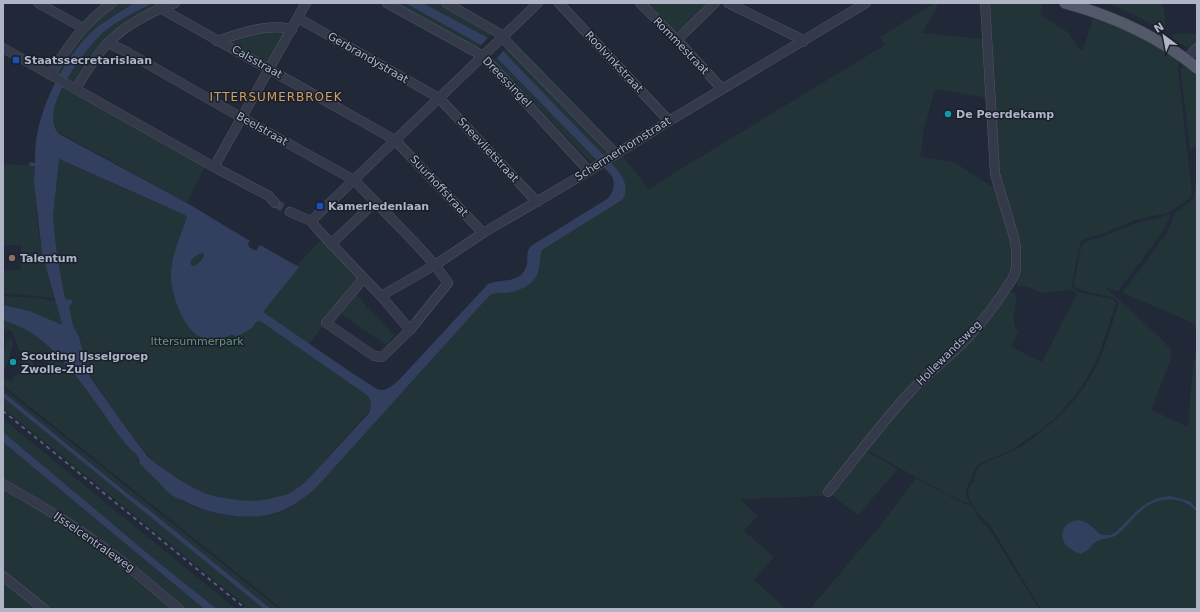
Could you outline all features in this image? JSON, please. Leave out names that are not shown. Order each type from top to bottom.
[{"type":"main road","points":[[1065,3],[1088,9],[1133,27],[1160,42],[1197,68]]},
{"type":"street","points":[[38,3],[83,28]]},
{"type":"street","points":[[50,75],[73,40],[83,28],[102,10],[112,3]]},
{"type":"street","points":[[76,88],[108,43],[129,25],[160,8],[175,3]]},
{"type":"street","points":[[214,167],[306,3]]},
{"type":"street","name":"Dreessingel","points":[[387,3],[483,56],[589,171]]},
{"type":"street","points":[[446,3],[497,32],[613,156]]},
{"type":"street","points":[[311,220],[538,3]]},
{"type":"street","name":"Roolvinkstraat","points":[[559,3],[669,121]]},
{"type":"street","name":"Rommestraat","points":[[640,3],[677,40],[722,89]]},
{"type":"street","points":[[677,40],[715,3]]},
{"type":"street","points":[[728,3],[799,38],[803,42]]},
{"type":"street","name":"Schermerhornstraat","points":[[381,296],[866,3]]},
{"type":"street","name":"Hollewandsweg","points":[[828,492],[912,390],[956,349],[980,324],[1012,281],[1015,273],[1016,256],[1014,237],[995,174],[985,3]]},
{"type":"street","name":"Calsstraat","points":[[160,8],[395,140]]},
{"type":"street","name":"Gerbrandystraat","points":[[298,18],[439,98]]},
{"type":"street","points":[[217,41],[247,31],[286,28],[292,30]]},
{"type":"street","name":"Beelstraat","points":[[108,43],[127,52],[354,180],[434,265],[448,283],[410,330]]},
{"type":"street","points":[[3,48],[214,167],[269,196],[275,203]]},
{"type":"street","points":[[1186,59],[1197,48]]},
{"type":"street","name":"Sneevlietstraat","points":[[439,98],[537,202]]},
{"type":"street","name":"Suurhoffstraat","points":[[395,140],[483,233]]},
{"type":"street","points":[[331,244],[375,202]]},
{"type":"street","points":[[290,212],[311,220],[331,244],[364,278],[381,296],[410,330],[382,357],[374,356],[326,323],[364,278]]},
{"type":"street","name":"IJsselcentraleweg","points":[[3,484],[53,513],[97,542],[140,575],[179,609]]},
{"type":"street","points":[[3,576],[44,609]]},
{"type":"green space","points":[[117,3],[134,3],[94,30],[72,54],[60,75],[54,72],[67,53],[90,25]]},
{"type":"green space","points":[[153,3],[166,3],[109,36],[97,48],[73,82],[67,79],[84,53],[103,33],[126,17]]},
{"type":"green space","points":[[396,3],[405,3],[481,45],[477,49]]},
{"type":"green space","points":[[423,3],[437,3],[492,34],[488,38]]},
{"type":"green space","points":[[645,3],[711,3],[678,36]]},
{"type":"green space","points":[[939,3],[922,33],[984,39],[988,98],[935,89],[924,129],[920,157],[954,162],[996,189],[1010,236],[1013,254],[1011,274],[982,317],[823,496],[740,499],[758,516],[744,531],[774,557],[754,580],[786,609],[282,609],[3,385],[3,378],[11,381],[14,376],[26,371],[21,361],[24,354],[20,351],[12,331],[8,329],[5,335],[6,329],[3,328],[3,320],[31,332],[50,348],[95,401],[124,442],[138,456],[139,458],[137,461],[140,460],[142,466],[163,488],[183,502],[196,508],[212,512],[245,516],[261,516],[276,513],[289,508],[314,490],[489,296],[494,293],[525,287],[537,274],[542,250],[622,200],[619,172],[611,163],[622,155],[649,190],[669,176],[885,45],[880,37],[933,4]],"holes":[[[32,358],[36,361],[40,359],[49,364],[42,373],[34,368],[34,363],[31,360]]]},
{"type":"green space","points":[[988,3],[1043,3],[1040,14],[1066,31],[1080,50],[1083,50],[1094,16],[1124,28],[1180,59],[1178,69],[1192,194],[1191,197],[1185,202],[1167,213],[1138,219],[1081,241],[1072,287],[1077,292],[1113,299],[1116,303],[1098,357],[1081,388],[1059,414],[1042,429],[1011,450],[978,465],[974,470],[966,490],[966,495],[970,504],[947,494],[865,449],[911,393],[1009,291],[1015,294],[1016,303],[1014,322],[1018,331],[1011,347],[1042,362],[1077,294],[1072,290],[1041,293],[1031,288],[1017,285],[1016,277],[1018,267],[999,183]]},
{"type":"green space","points":[[1105,3],[1163,3],[1166,31],[1117,7]]},
{"type":"green space","points":[[287,29],[267,65],[225,41],[246,35]]},
{"type":"green space","points":[[1197,33],[1197,45],[1192,51],[1172,38],[1173,34]]},
{"type":"green space","points":[[508,47],[611,154],[605,157],[503,51]]},
{"type":"green space","points":[[497,58],[598,162],[593,165],[494,61]]},
{"type":"green space","points":[[1184,63],[1197,72],[1197,146],[1190,150],[1181,74],[1181,69]]},
{"type":"green space","points":[[63,87],[205,166],[187,203],[58,132],[55,127],[53,116]]},
{"type":"green space","name":"Ittersummerpark","points":[[58,159],[175,211],[227,228],[250,241],[247,244],[253,250],[254,249],[256,251],[260,245],[296,266],[320,241],[322,243],[325,241],[357,275],[359,280],[304,351],[368,396],[371,403],[370,410],[302,485],[288,494],[269,499],[254,501],[218,497],[204,493],[184,482],[153,461],[137,443],[88,373],[79,337],[73,325],[69,306],[64,293],[56,247],[53,217]]},
{"type":"green space","points":[[3,164],[35,166],[39,232],[45,266],[55,298],[3,293],[3,271],[21,270],[21,245],[3,245]]},
{"type":"green space","points":[[1197,181],[1197,329],[1193,323],[1123,292],[1167,233],[1175,213],[1194,198],[1195,185]]},
{"type":"green space","points":[[1171,214],[1161,234],[1120,289],[1117,291],[1105,287],[1171,350],[1171,359],[1151,410],[1188,427],[1193,366],[1197,344],[1197,609],[1041,609],[990,525],[983,519],[973,505],[968,495],[968,490],[980,466],[1019,448],[1054,421],[1074,400],[1091,376],[1098,363],[1109,334],[1118,302],[1115,298],[1080,290],[1075,287],[1074,282],[1083,244],[1087,241],[1137,223]]},
{"type":"green space","points":[[356,294],[366,305],[365,307],[367,309],[368,308],[394,335],[386,345],[341,314]]},
{"type":"green space","points":[[3,296],[56,301],[62,324],[30,311],[3,305]]},
{"type":"green space","points":[[11,339],[13,344],[11,355],[3,373],[4,349],[8,341]]},
{"type":"green space","points":[[3,388],[279,609],[271,609],[3,392]]},
{"type":"green space","points":[[3,397],[264,609],[250,609],[3,408]]},
{"type":"green space","points":[[3,419],[236,609],[217,609],[159,563],[3,432]]},
{"type":"green space","points":[[3,442],[204,609],[183,609],[3,481]]},
{"type":"green space","points":[[864,450],[898,469],[858,515],[829,493]]},
{"type":"green space","points":[[916,478],[958,501],[972,506],[981,522],[988,527],[1039,609],[810,609],[879,527]]},
{"type":"green space","points":[[3,487],[31,503],[110,556],[175,609],[46,609],[3,575]]},
{"type":"green space","points":[[3,580],[40,609],[3,609]]},
{"type":"water","points":[[134,3],[153,3],[105,31],[87,50],[66,81],[58,97],[54,112],[54,125],[61,135],[187,203],[250,241],[247,244],[253,250],[254,249],[256,251],[260,245],[299,267],[263,312],[377,389],[386,389],[398,381],[488,284],[511,280],[521,275],[527,264],[528,252],[531,246],[607,199],[613,190],[614,184],[611,175],[497,58],[503,51],[617,170],[626,186],[625,195],[622,200],[542,250],[537,275],[531,283],[523,288],[504,293],[494,293],[489,296],[314,490],[287,508],[269,515],[248,517],[215,513],[196,507],[170,494],[140,464],[137,455],[127,446],[66,364],[39,338],[20,327],[3,320],[3,305],[30,311],[62,324],[42,253],[34,182],[35,166],[29,166],[30,162],[35,163],[35,146],[40,120],[45,105],[68,60],[78,47],[100,25]],"holes":[[[59,159],[187,217],[173,259],[171,281],[175,298],[182,316],[186,324],[197,335],[207,339],[224,340],[225,337],[232,334],[236,337],[252,328],[258,321],[262,322],[368,396],[371,404],[369,413],[302,485],[288,494],[269,499],[254,501],[218,497],[204,493],[183,482],[148,457],[137,443],[90,377],[79,337],[73,325],[69,306],[72,303],[72,300],[66,299],[64,293],[56,247],[53,217]],[[203,253],[204,256],[201,261],[195,266],[191,265],[190,262],[197,255]]]},
{"type":"water","points":[[405,3],[423,3],[488,38],[481,45]]},
{"type":"water","points":[[3,392],[271,609],[264,609],[5,399],[3,397]]},
{"type":"water","points":[[3,432],[159,563],[217,609],[204,609],[3,442]]},
{"type":"water","points":[[1170,496],[1189,501],[1197,509],[1197,512],[1191,506],[1177,500],[1170,499],[1155,502],[1142,510],[1116,536],[1096,542],[1088,550],[1081,554],[1071,549],[1062,537],[1063,530],[1066,525],[1078,520],[1090,525],[1102,535],[1110,535],[1116,532],[1146,504],[1153,500]]},
{"type":"tunnel","points":[[275,203],[290,212]]},
{"type":"railway","points":[[3,411],[246,609]]},
{"type":"place","name":"Staatssecretarislaan","points":[[16,60]]},
{"type":"place","name":"De Peerdekamp","points":[[948,114]]},
{"type":"place","name":"Kamerledenlaan","points":[[320,206]]},
{"type":"place","name":"Talentum","points":[[12,258]]},
{"type":"place","name":"Scouting IJsselgroep Zwolle-Zuid","points":[[13,362]]},
{"type":"district","name":"ITTERSUMERBROEK","points":[[276,97]]}]
